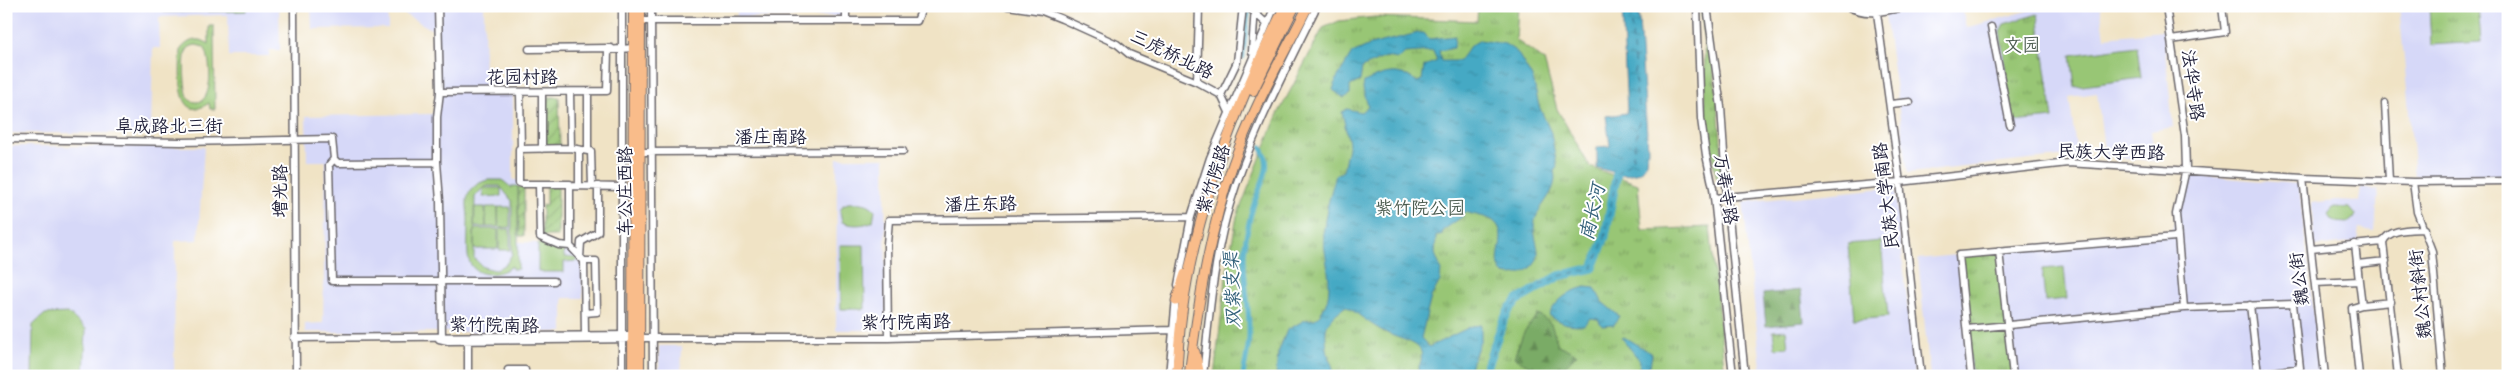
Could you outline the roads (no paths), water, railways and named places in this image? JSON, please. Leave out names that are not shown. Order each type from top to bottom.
[{"type":"highway","name":"紫竹院路","points":[[1177,376],[1175,334],[1195,246],[1220,160],[1261,59],[1285,6]]},
{"type":"highway","points":[[1220,160],[1294,6]]},
{"type":"highway","points":[[1233,162],[1243,129],[1299,6]]},
{"type":"highway","name":"紫竹院路","points":[[1189,376],[1193,344],[1219,205],[1233,162],[1267,86],[1308,6]]},
{"type":"highway","points":[[1176,301],[1195,246]]},
{"type":"highway","points":[[1170,376],[1175,334]]},
{"type":"highway","points":[[1193,344],[1201,376]]},
{"type":"main road","name":"车公庄西路","points":[[633,6],[634,338],[640,376]]},
{"type":"main road","name":"车公庄西路","points":[[632,376],[640,152],[641,6]]},
{"type":"street","name":"增光路","points":[[294,6],[294,338],[296,376]]},
{"type":"street","points":[[438,6],[440,92],[437,117],[437,162],[440,201],[440,338]]},
{"type":"street","points":[[622,6],[622,376]]},
{"type":"street","points":[[651,6],[654,152],[653,376]]},
{"type":"street","points":[[846,6],[846,21]]},
{"type":"street","points":[[641,21],[917,21],[923,6]]},
{"type":"street","name":"三虎桥北路","points":[[1008,6],[1042,11],[1062,18],[1117,44],[1129,54],[1197,82],[1221,95],[1229,112]]},
{"type":"street","points":[[1197,82],[1199,6]]},
{"type":"street","points":[[1221,95],[1237,62],[1243,6]]},
{"type":"street","points":[[1247,6],[1266,23]]},
{"type":"street","points":[[1252,58],[1255,6]]},
{"type":"street","name":"紫竹院路","points":[[1175,334],[1176,301],[1191,217],[1210,158],[1266,23],[1275,6]]},
{"type":"street","name":"紫竹院路","points":[[1201,376],[1219,248],[1230,205],[1254,135],[1317,6]]},
{"type":"street","name":"万寿寺路","points":[[1697,6],[1701,120],[1714,198],[1733,376]]},
{"type":"street","name":"万寿寺路","points":[[1707,6],[1721,107],[1727,198],[1745,376]]},
{"type":"street","points":[[1847,6],[1853,10],[1877,13],[1908,6]]},
{"type":"street","name":"法华寺路","points":[[2166,6],[2185,136],[2186,169],[2176,214],[2176,237],[2184,308]]},
{"type":"street","points":[[2171,40],[2225,32],[2222,6]]},
{"type":"street","name":"民族大学南路","points":[[1877,13],[1900,182],[1921,376]]},
{"type":"street","points":[[1991,27],[2010,125]]},
{"type":"street","name":"花园村路","points":[[440,92],[604,92],[608,89],[608,50],[611,48]]},
{"type":"street","points":[[529,49],[632,48]]},
{"type":"street","points":[[520,92],[519,182],[522,184],[570,184],[570,186],[622,186]]},
{"type":"street","points":[[542,92],[542,149]]},
{"type":"street","points":[[570,92],[571,148]]},
{"type":"street","points":[[588,92],[588,151]]},
{"type":"street","points":[[1890,104],[1910,102]]},
{"type":"street","points":[[2385,103],[2389,181]]},
{"type":"street","name":"阜成路北三街","points":[[6,139],[181,142],[332,139],[334,159]]},
{"type":"street","points":[[520,149],[577,148],[579,151],[592,151],[598,232],[581,242],[585,336]]},
{"type":"street","points":[[579,151],[579,186]]},
{"type":"street","name":"潘庄南路","points":[[640,152],[902,151]]},
{"type":"street","points":[[437,162],[338,163],[334,159],[329,165],[332,281],[554,281]]},
{"type":"street","name":"民族大学西路","points":[[1714,198],[1900,182],[2068,163],[2186,169],[2303,178],[2413,182],[2508,181]]},
{"type":"street","name":"魏公街","points":[[2303,178],[2325,376]]},
{"type":"street","name":"魏公村斜街","points":[[2413,182],[2417,212],[2432,251],[2443,376]]},
{"type":"street","points":[[539,184],[540,237],[559,245],[570,246],[582,259],[596,261],[597,312],[585,312]]},
{"type":"street","points":[[570,186],[570,246]]},
{"type":"street","name":"潘庄东路","points":[[888,338],[887,244],[889,220],[1191,217]]},
{"type":"street","points":[[2398,376],[2383,242],[2385,236],[2390,233],[2425,229]]},
{"type":"street","points":[[1971,376],[1959,255],[2176,237]]},
{"type":"street","points":[[2311,249],[2383,242]]},
{"type":"street","points":[[2355,244],[2362,306]]},
{"type":"street","points":[[1999,251],[2014,376]]},
{"type":"street","points":[[2358,264],[2386,261]]},
{"type":"street","points":[[2315,283],[2359,281]]},
{"type":"street","points":[[2359,376],[2352,308],[2391,302]]},
{"type":"street","points":[[1967,329],[2184,308],[2294,304],[2300,368],[2246,376]]},
{"type":"street","points":[[2250,305],[2258,374]]},
{"type":"street","name":"紫竹院南路","points":[[440,338],[448,341],[468,341],[1175,334]]},
{"type":"street","name":"紫竹院南路","points":[[294,338],[585,336],[622,338]]},
{"type":"street","points":[[468,341],[468,376]]},
{"type":"street","points":[[508,370],[525,370],[525,376]]},
{"type":"water","points":[[1622,6],[1638,6],[1648,149],[1647,162],[1640,172],[1625,175],[1597,168],[1597,147],[1610,146],[1606,116],[1627,113]]},
{"type":"water","points":[[1424,33],[1429,39],[1455,36],[1454,48],[1439,51],[1441,61],[1459,61],[1470,46],[1480,40],[1505,44],[1517,52],[1533,79],[1539,106],[1551,133],[1557,167],[1554,171],[1555,178],[1552,191],[1534,224],[1538,251],[1535,263],[1522,273],[1516,275],[1504,274],[1498,262],[1501,240],[1498,226],[1492,220],[1483,217],[1465,212],[1462,214],[1463,216],[1442,231],[1442,235],[1436,235],[1435,254],[1441,269],[1440,281],[1431,297],[1421,338],[1429,347],[1472,326],[1481,325],[1481,339],[1467,376],[1414,376],[1422,356],[1417,346],[1371,324],[1346,306],[1333,317],[1327,327],[1328,357],[1333,370],[1328,376],[1276,376],[1278,353],[1287,330],[1305,320],[1315,319],[1323,310],[1327,299],[1329,288],[1324,228],[1336,175],[1343,171],[1349,143],[1342,112],[1347,109],[1361,112],[1368,106],[1363,89],[1364,82],[1385,74],[1397,73],[1404,74],[1417,82],[1422,80],[1424,66],[1437,61],[1433,51],[1405,53],[1398,59],[1385,57],[1362,68],[1360,81],[1350,86],[1350,94],[1344,98],[1333,90],[1336,80],[1352,53],[1370,45]]},
{"type":"water","points":[[1586,287],[1595,288],[1602,302],[1619,316],[1614,325],[1602,326],[1598,319],[1590,318],[1584,325],[1569,324],[1549,315],[1564,296]]},
{"type":"water","points":[[1624,337],[1652,354],[1650,366],[1639,370],[1640,361],[1622,338]]},
{"type":"waterway","name":"双紫支渠","points":[[1243,57],[1249,7]]},
{"type":"waterway","name":"双紫支渠","points":[[1243,376],[1249,334],[1244,250],[1251,214],[1265,174],[1265,154],[1261,147]]},
{"type":"waterway","name":"南长河","points":[[1483,376],[1503,322],[1510,308],[1518,300],[1559,276],[1593,268],[1605,237],[1617,173],[1626,165]]},
{"type":"park label","name":"文园","points":[[2022,45]]},
{"type":"park label","name":"紫竹院公园","points":[[1420,208]]}]
